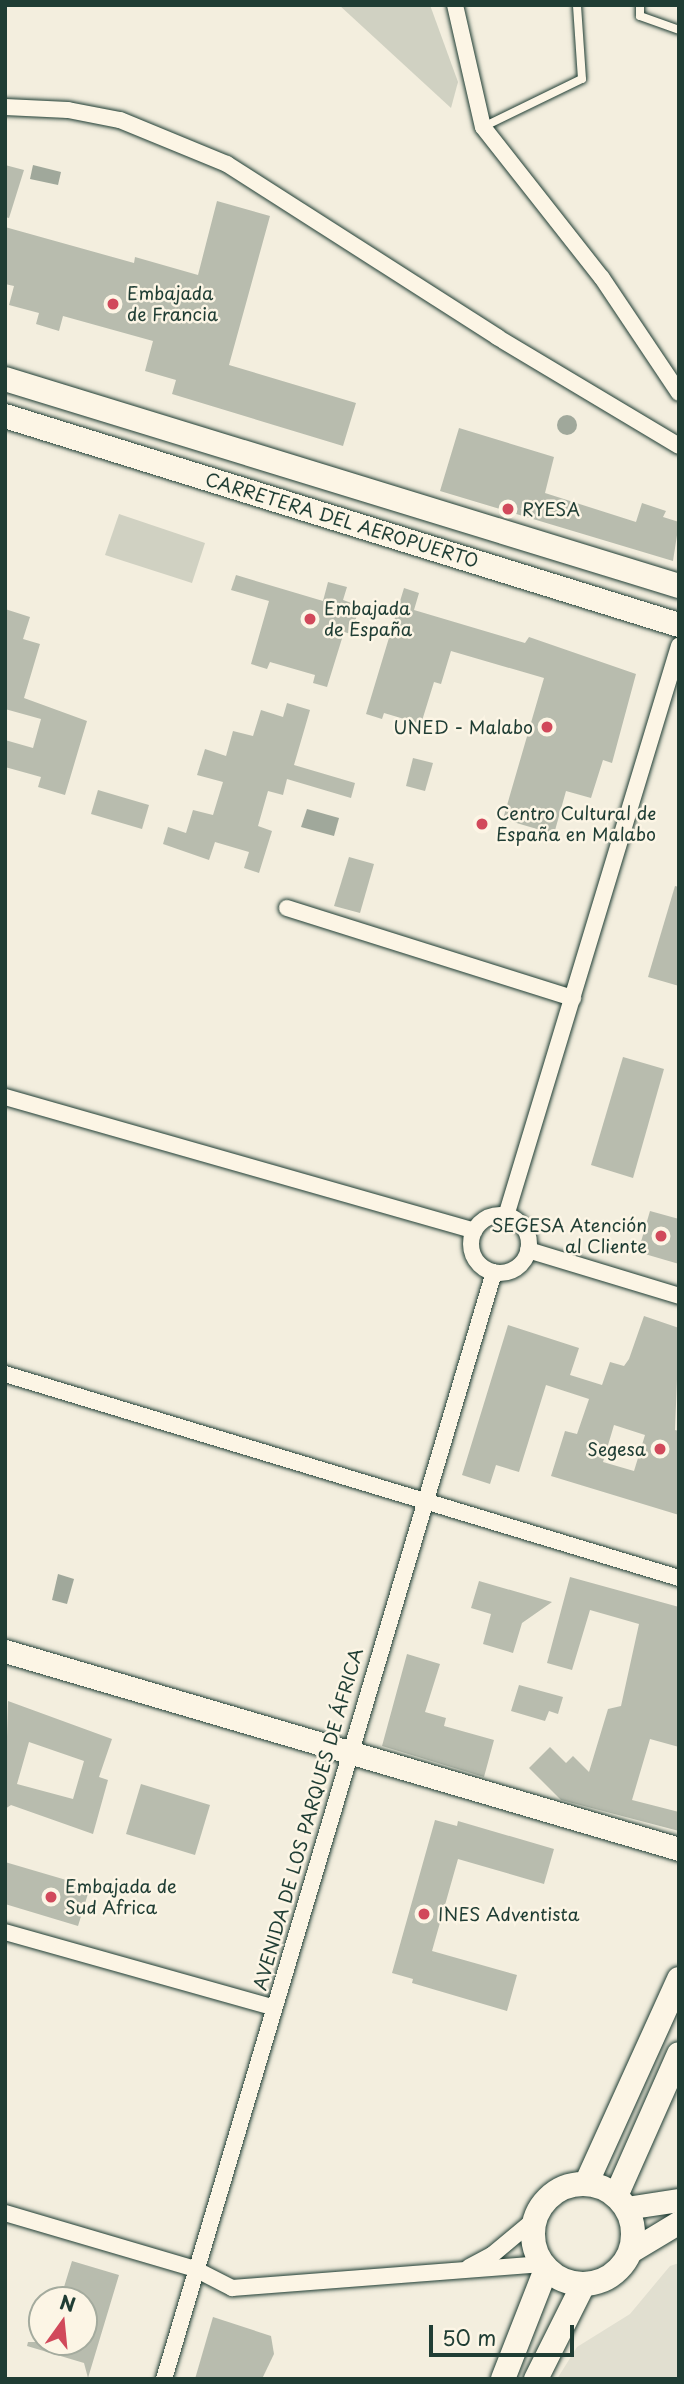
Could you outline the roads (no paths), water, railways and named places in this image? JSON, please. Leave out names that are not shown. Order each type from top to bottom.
[{"type":"main road","name":"CARRETERA DEL AEROPUERTO","points":[[5,379],[679,586]]},
{"type":"main road","name":"CARRETERA DEL AEROPUERTO","points":[[5,416],[679,625]]},
{"type":"main road","points":[[586,2184],[679,1979]]},
{"type":"main road","points":[[621,2202],[679,2054]]},
{"type":"main road","points":[[586,2184],[621,2202],[632,2222],[631,2250],[613,2276],[583,2285],[557,2278],[544,2267],[533,2243],[535,2219],[540,2207],[560,2190],[586,2184]]},
{"type":"main road","points":[[503,2379],[544,2267]]},
{"type":"main road","points":[[537,2379],[583,2285]]},
{"type":"street","points":[[455,5],[483,127],[602,278],[679,393]]},
{"type":"street","points":[[5,107],[68,110],[120,120],[227,164],[496,337],[679,446]]},
{"type":"street","points":[[506,1216],[679,646]]},
{"type":"street","points":[[287,908],[573,998]]},
{"type":"street","points":[[5,1097],[474,1231]]},
{"type":"street","points":[[506,1216],[522,1226],[528,1250],[518,1266],[494,1272],[474,1256],[474,1231],[487,1218],[506,1216]]},
{"type":"street","points":[[528,1250],[679,1296]]},
{"type":"street","name":"AVENIDA DE LOS PARQUES DE ÁFRICA","points":[[164,2379],[272,2007],[494,1272]]},
{"type":"street","points":[[5,1374],[679,1578]]},
{"type":"street","points":[[5,1651],[679,1849]]},
{"type":"street","points":[[5,1932],[272,2007]]},
{"type":"street","points":[[621,2202],[679,2200]]},
{"type":"street","points":[[5,2213],[195,2269],[219,2284],[250,2289],[469,2267],[511,2270],[544,2267]]},
{"type":"street","points":[[469,2267],[492,2255],[535,2219]]},
{"type":"street","points":[[631,2250],[679,2222]]},
{"type":"lane","points":[[483,127],[582,79],[577,5]]},
{"type":"lane","points":[[640,5],[640,16],[679,30]]},
{"type":"place","name":"Embajada de Francia","points":[[113,304]]},
{"type":"place","name":"RYESA","points":[[508,509]]},
{"type":"place","name":"Embajada de España","points":[[310,619]]},
{"type":"place","name":"UNED - Malabo","points":[[547,727]]},
{"type":"place","name":"Centro Cultural de España en Malabo","points":[[482,824]]},
{"type":"place","name":"SEGESA Atención al Cliente","points":[[661,1236]]},
{"type":"place","name":"Segesa","points":[[660,1449]]},
{"type":"place","name":"Embajada de Sud Africa","points":[[51,1897]]},
{"type":"place","name":"INES Adventista","points":[[424,1914]]}]
